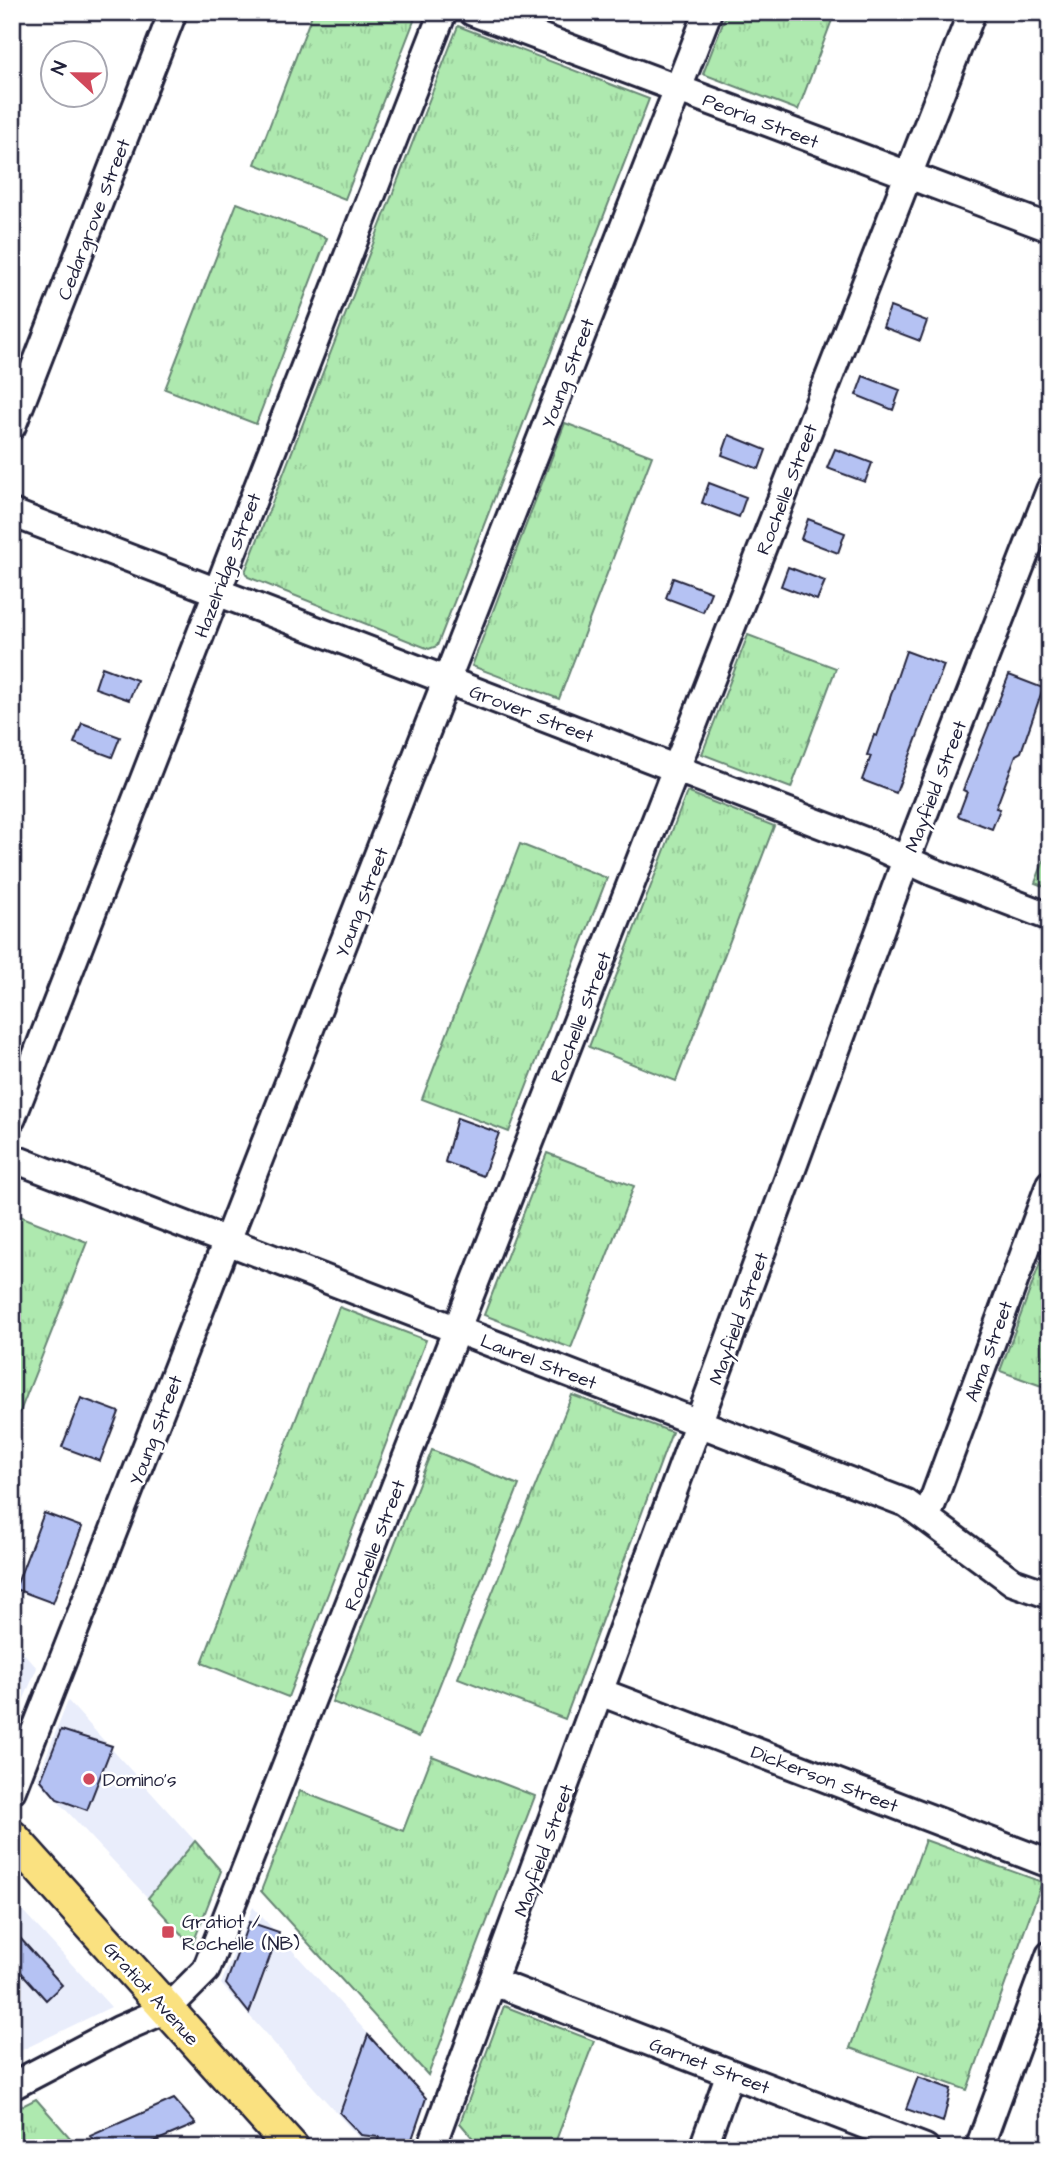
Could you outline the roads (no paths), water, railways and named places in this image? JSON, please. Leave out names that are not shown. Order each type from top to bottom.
[{"type":"main road","name":"Gratiot Avenue","points":[[12,1837],[292,2148]]},
{"type":"street","name":"Cedargrove Street","points":[[12,426],[173,12]]},
{"type":"street","name":"Hazelridge Street","points":[[12,1118],[443,12]]},
{"type":"street","name":"Peoria Street","points":[[473,12],[1050,228]]},
{"type":"street","name":"Young Street","points":[[12,1790],[708,12]]},
{"type":"street","name":"Rochelle Street","points":[[167,2009],[206,1970],[972,12]]},
{"type":"street","name":"Mayfield Street","points":[[431,2148],[906,860],[1050,490]]},
{"type":"street","name":"Grover Street","points":[[12,513],[677,769],[1050,917]]},
{"type":"street","name":"Laurel Street","points":[[12,1158],[906,1503],[1013,1581],[1050,1595]]},
{"type":"street","name":"Alma Street","points":[[927,1517],[1050,1184]]},
{"type":"street","name":"Dickerson Street","points":[[600,1692],[1050,1864]]},
{"type":"street","points":[[979,2148],[1050,1955]]},
{"type":"street","name":"Garnet Street","points":[[494,1982],[925,2148]]},
{"type":"street","points":[[12,2086],[119,2030],[167,2009]]},
{"type":"street","points":[[703,2148],[730,2073]]},
{"type":"place","name":"Domino's","points":[[89,1779]]},
{"type":"place","name":"Gratiot / Rochelle (NB)","points":[[168,1932]]}]
